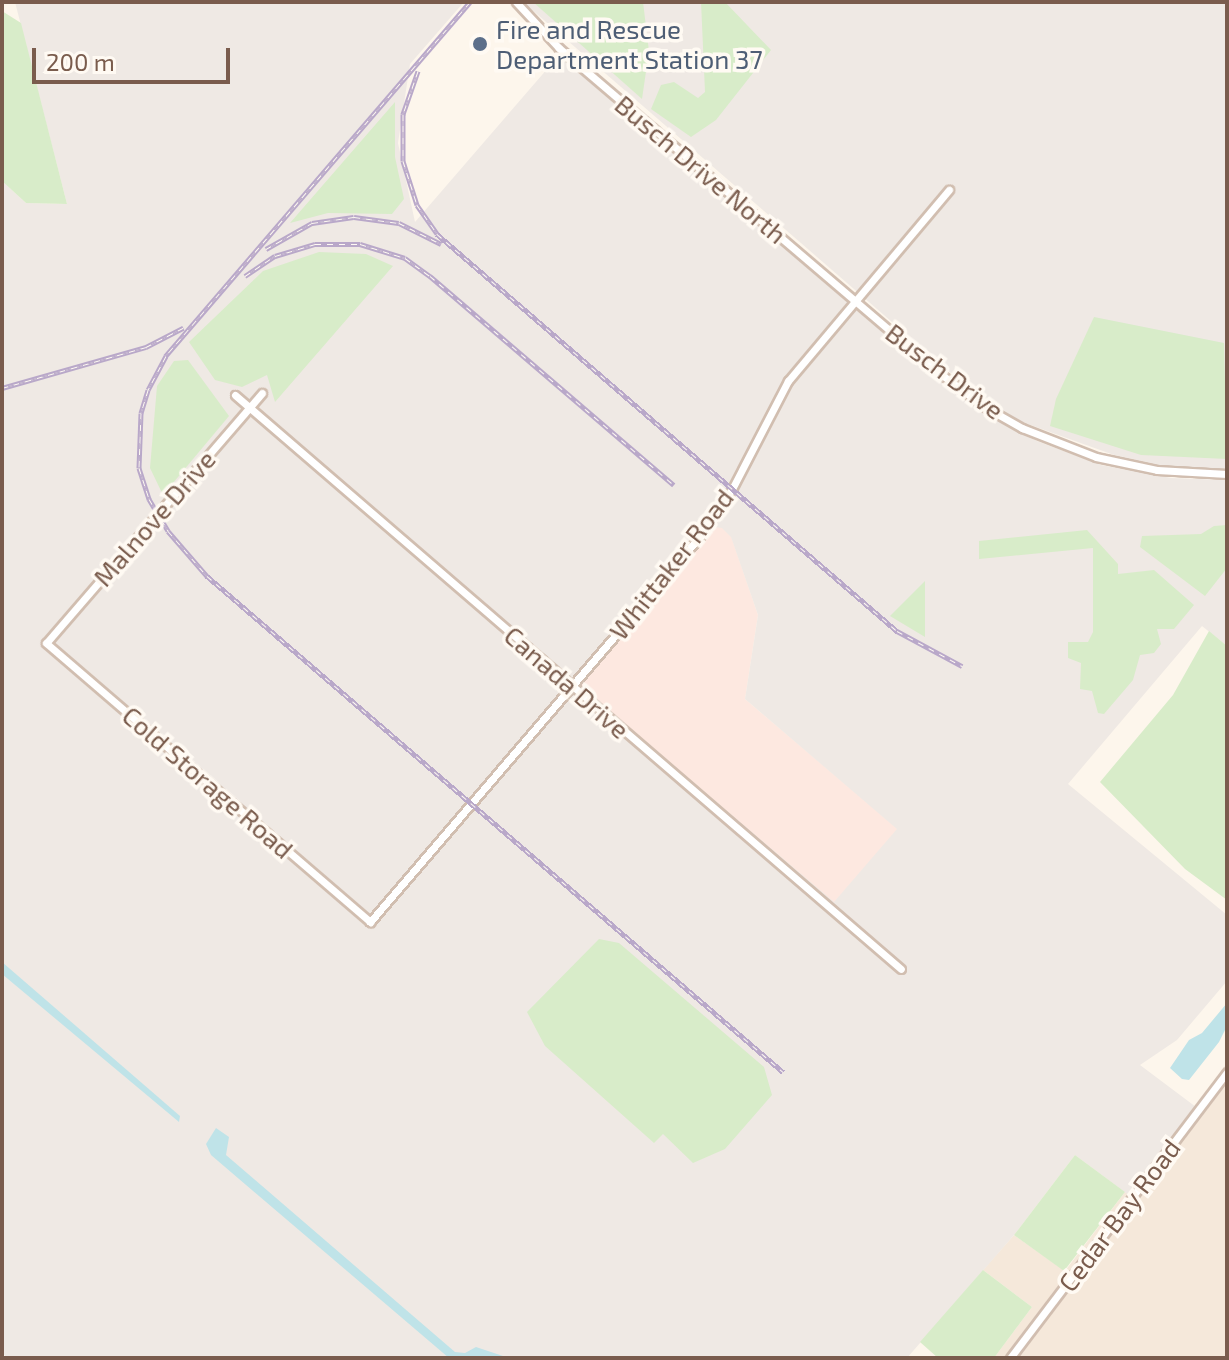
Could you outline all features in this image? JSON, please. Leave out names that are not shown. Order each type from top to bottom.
[{"type":"street","name":"Busch Drive North","points":[[516,2],[559,48],[853,299]]},
{"type":"street","name":"Whittaker Road","points":[[370,922],[717,514],[788,381],[853,299],[949,190]]},
{"type":"street","name":"Busch Drive","points":[[853,299],[962,391],[1022,428],[1061,445],[1130,466],[1189,474],[1227,474]]},
{"type":"street","name":"Malnove Drive","points":[[46,643],[262,393]]},
{"type":"street","name":"Canada Drive","points":[[235,395],[901,969]]},
{"type":"street","name":"Cold Storage Road","points":[[46,643],[370,922]]},
{"type":"street","name":"Cedar Bay Road","points":[[1010,1358],[1227,1072]]},
{"type":"shaded area","points":[[15,2],[464,2],[410,64],[398,143],[415,222],[561,53],[980,410],[1037,441],[1101,465],[1171,478],[1227,480],[1227,646],[1202,626],[1068,784],[1227,915],[1227,981],[1177,1040],[1140,1065],[1196,1107],[1130,1196],[1075,1155],[1014,1235],[907,1358],[8,1358],[2,1353],[2,181],[26,203],[67,204]],"holes":[[[714,527],[722,528],[731,537],[758,615],[745,699],[897,829],[834,902],[580,686]]]},
{"type":"shaded area","points":[[523,2],[1227,2],[1227,469],[1171,468],[1114,455],[1011,418],[975,394]]},
{"type":"shaded area","points":[[714,527],[722,527],[731,536],[758,615],[745,699],[898,829],[834,903],[580,686]]},
{"type":"shaded area","points":[[1227,1065],[1227,1358],[994,1358],[1032,1307],[983,1270],[1014,1235],[1065,1271],[1125,1192],[1130,1195]]},
{"type":"green space","points":[[533,2],[643,2],[649,51],[642,99]]},
{"type":"green space","points":[[701,2],[725,2],[771,50],[716,120],[691,137],[651,109],[661,85],[674,82],[698,98],[705,92]]},
{"type":"green space","points":[[2,11],[21,23],[67,204],[26,203],[2,181]]},
{"type":"green space","points":[[395,102],[395,157],[404,199],[392,214],[328,213],[290,223]]},
{"type":"green space","points":[[319,252],[366,254],[393,266],[275,402],[267,375],[242,387],[215,380],[189,342],[263,271]]},
{"type":"green space","points":[[1094,317],[1224,343],[1227,459],[1141,455],[1050,426],[1056,399]]},
{"type":"green space","points":[[188,360],[229,416],[163,495],[150,468],[157,386],[174,361]]},
{"type":"green space","points":[[1227,525],[1227,568],[1205,596],[1140,547],[1142,536],[1201,534],[1214,526]]},
{"type":"green space","points":[[1087,530],[1118,564],[1118,574],[1154,570],[1194,605],[1174,629],[1157,629],[1161,644],[1154,653],[1140,655],[1133,680],[1104,714],[1098,713],[1092,691],[1080,689],[1081,663],[1068,658],[1068,642],[1088,642],[1093,632],[1093,548],[979,559],[979,541]]},
{"type":"green space","points":[[925,581],[925,637],[890,616]]},
{"type":"green space","points":[[1209,631],[1227,646],[1227,900],[1185,869],[1100,782],[1173,695]]},
{"type":"green space","points":[[599,939],[619,943],[764,1067],[772,1095],[725,1149],[693,1163],[663,1134],[654,1143],[545,1046],[527,1012]]},
{"type":"green space","points":[[1075,1155],[1125,1192],[1064,1271],[1014,1235]]},
{"type":"green space","points":[[983,1270],[1032,1307],[994,1358],[938,1358],[920,1342]]},
{"type":"water","points":[[2,962],[180,1116],[179,1122],[2,974]]},
{"type":"water","points":[[1227,1003],[1227,1026],[1219,1042],[1189,1080],[1182,1079],[1170,1068],[1189,1040],[1202,1033]]},
{"type":"water","points":[[216,1128],[229,1137],[226,1155],[455,1352],[465,1353],[476,1347],[509,1358],[449,1358],[211,1155],[206,1144]]},
{"type":"railway","points":[[470,2],[166,356],[148,390],[141,413],[139,468],[149,499],[168,531],[207,576],[783,1072]]},
{"type":"railway","points":[[418,71],[403,114],[403,161],[417,205],[437,234],[897,631],[962,666]]},
{"type":"railway","points":[[266,249],[312,223],[354,217],[399,223],[441,244]]},
{"type":"railway","points":[[245,276],[275,256],[315,244],[360,244],[405,258],[674,485]]},
{"type":"railway","points":[[2,388],[146,347],[183,328]]},
{"type":"place","name":"Fire and Rescue Department Station 37","points":[[480,44]]}]
